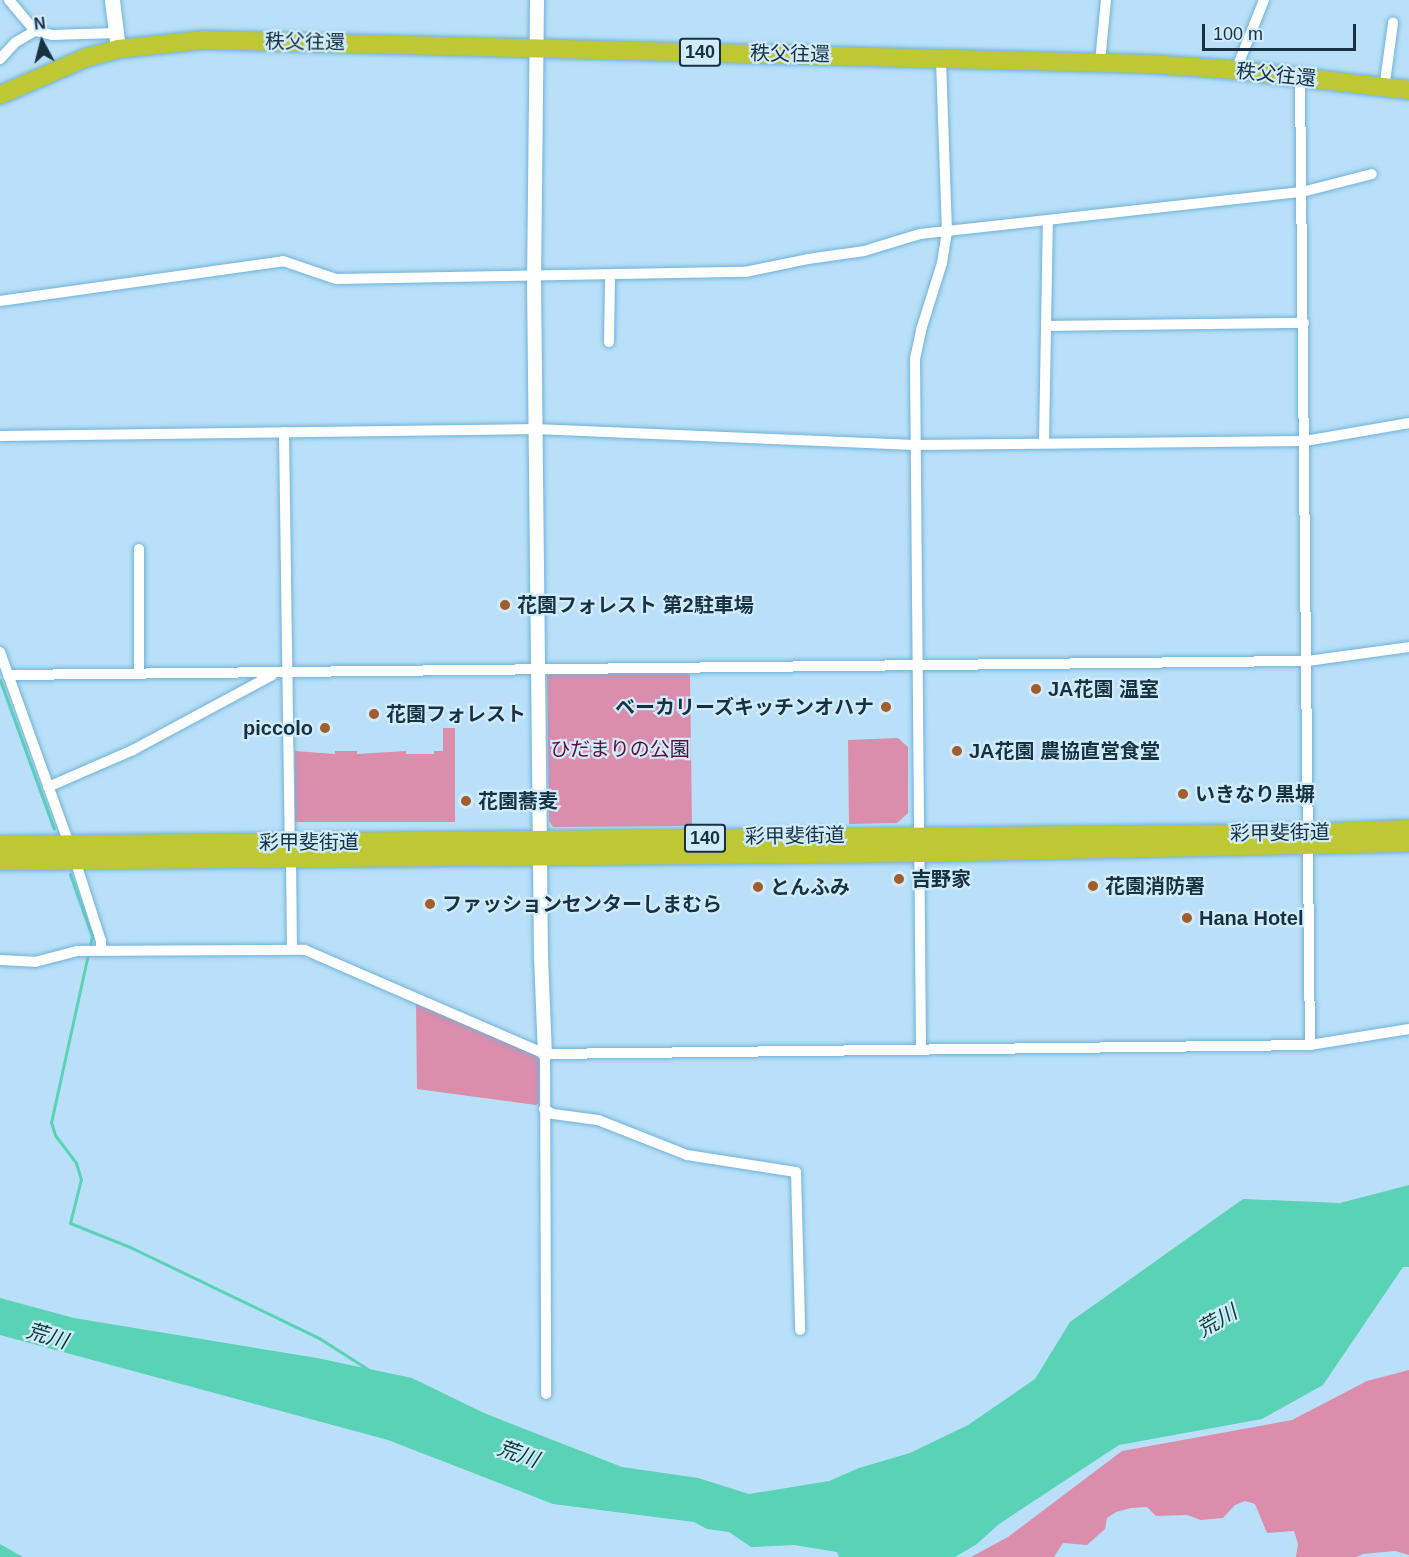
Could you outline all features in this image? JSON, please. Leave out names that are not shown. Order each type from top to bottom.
[{"type":"highway","name":"秩父往還","points":[[0,95],[85,58],[117,41],[204,40],[1100,62],[1236,70],[1384,89],[1409,90]]},
{"type":"highway","name":"彩甲斐街道","points":[[0,845],[72,852],[540,848],[920,853],[1308,839],[1409,829]]},
{"type":"highway","name":"彩甲斐街道","points":[[540,848],[920,835],[1308,839],[1409,843]]},
{"type":"highway","name":"彩甲斐街道","points":[[0,861],[72,852]]},
{"type":"main road","points":[[112,0],[117,41]]},
{"type":"street","points":[[9,0],[35,31],[52,35],[117,41]]},
{"type":"street","points":[[537,0],[534,277],[540,848],[545,1054],[546,1394]]},
{"type":"street","points":[[1100,62],[1106,0]]},
{"type":"street","points":[[1236,70],[1263,0]]},
{"type":"street","points":[[1384,89],[1393,23]]},
{"type":"street","points":[[0,58],[16,42],[35,31]]},
{"type":"street","points":[[921,1049],[915,359],[921,330],[942,263],[947,232],[940,58]]},
{"type":"street","points":[[1300,77],[1310,1044]]},
{"type":"street","points":[[0,301],[283,261],[336,279],[745,272],[817,257],[864,251],[920,234],[1302,192],[1371,174]]},
{"type":"street","points":[[1044,444],[1048,221]]},
{"type":"street","points":[[609,342],[610,275]]},
{"type":"street","points":[[1047,326],[1304,323]]},
{"type":"street","points":[[0,436],[536,429],[915,445],[1044,444],[1305,441],[1409,423]]},
{"type":"street","points":[[284,432],[292,949]]},
{"type":"street","points":[[139,549],[139,674]]},
{"type":"street","points":[[8,675],[1307,661],[1409,647]]},
{"type":"street","points":[[0,652],[72,852],[101,941],[93,951]]},
{"type":"street","points":[[48,788],[133,750],[275,673]]},
{"type":"street","points":[[0,960],[35,962],[93,951],[305,950],[545,1054],[1310,1044],[1409,1029]]},
{"type":"street","points":[[544,1109],[553,1114],[598,1120],[687,1155],[796,1172],[800,1330]]},
{"type":"green space","name":"ひだまりの公園","points":[[687,672],[690,676],[692,826],[553,827],[549,821],[547,676],[552,673]]},
{"type":"green space","points":[[443,728],[455,728],[455,822],[295,822],[295,751],[335,754],[335,751],[357,751],[357,754],[406,751],[406,754],[434,754],[434,751],[443,751]]},
{"type":"green space","points":[[898,738],[908,747],[908,813],[897,823],[849,824],[848,740]]},
{"type":"green space","points":[[416,1003],[536,1055],[540,1059],[539,1103],[536,1105],[417,1089]]},
{"type":"green space","points":[[1409,1370],[1409,1555],[1395,1551],[1363,1554],[1356,1557],[1296,1557],[1298,1544],[1294,1531],[1267,1533],[1255,1504],[1245,1501],[1235,1505],[1223,1518],[1201,1520],[1187,1515],[1156,1516],[1147,1507],[1116,1512],[1107,1518],[1105,1529],[1087,1545],[1063,1543],[1054,1557],[971,1557],[1008,1537],[1122,1451],[1292,1420],[1367,1381]]},
{"type":"water","name":"荒川","points":[[1409,1185],[1409,1267],[1403,1267],[1323,1385],[1262,1419],[1119,1445],[999,1524],[977,1544],[955,1557],[839,1557],[837,1552],[794,1545],[751,1547],[729,1532],[707,1529],[694,1522],[553,1504],[388,1440],[0,1335],[0,1298],[74,1318],[317,1358],[412,1378],[484,1413],[622,1467],[698,1478],[749,1494],[829,1481],[859,1468],[910,1453],[968,1425],[1035,1379],[1070,1322],[1243,1199],[1340,1203]]},
{"type":"water","points":[[0,1544],[23,1557],[0,1557]]},
{"type":"waterway","points":[[0,680],[54,829]]},
{"type":"waterway","points":[[70,874],[92,936],[51,1122],[55,1135],[76,1163],[81,1179],[70,1223],[130,1247],[319,1338],[369,1370]]},
{"type":"place","name":"花園フォレスト 第2駐車場","points":[[505,605]]},
{"type":"place","name":"JA花園 温室","points":[[1036,689]]},
{"type":"place","name":"ベーカリーズキッチンオハナ","points":[[886,707]]},
{"type":"place","name":"花園フォレスト","points":[[374,714]]},
{"type":"place","name":"piccolo","points":[[325,728]]},
{"type":"place","name":"JA花園 農協直営食堂","points":[[957,751]]},
{"type":"place","name":"いきなり黒塀","points":[[1183,794]]},
{"type":"place","name":"花園蕎麦","points":[[466,801]]},
{"type":"place","name":"吉野家","points":[[899,879]]},
{"type":"place","name":"花園消防署","points":[[1093,886]]},
{"type":"place","name":"とんふみ","points":[[758,887]]},
{"type":"place","name":"ファッションセンターしまむら","points":[[430,904]]},
{"type":"place","name":"Hana Hotel","points":[[1187,918]]}]
